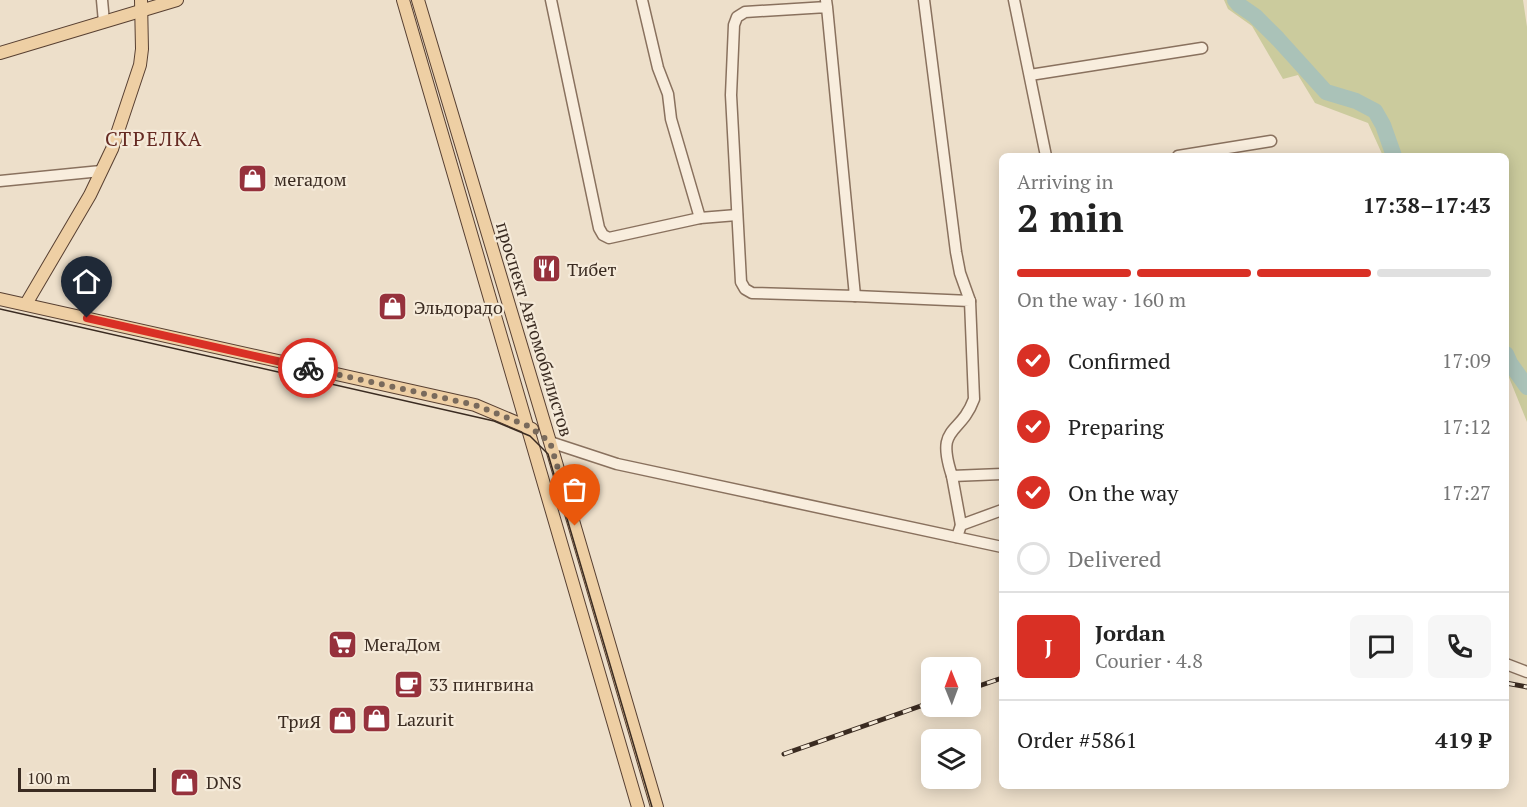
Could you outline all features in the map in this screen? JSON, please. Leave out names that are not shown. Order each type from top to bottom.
[{"type":"main road","points":[[0,53],[104,22],[141,5],[177,0]]},
{"type":"main road","name":"проспект Автомобилистов","points":[[403,0],[639,807]]},
{"type":"main road","name":"проспект Автомобилистов","points":[[418,0],[657,807]]},
{"type":"main road","points":[[26,304],[90,195],[129,102],[142,50],[141,5]]},
{"type":"main road","points":[[0,299],[475,405],[528,426],[550,442]]},
{"type":"street","points":[[551,0],[599,228],[603,235],[609,238],[700,218],[737,215]]},
{"type":"street","points":[[642,0],[658,68],[668,94],[671,118],[700,218]]},
{"type":"street","points":[[924,0],[956,252],[960,273],[970,302],[972,320],[974,399],[972,405],[947,436],[946,455],[961,525],[957,537]]},
{"type":"street","points":[[1014,0],[1045,153]]},
{"type":"street","points":[[99,1],[104,22]]},
{"type":"street","points":[[855,296],[826,4],[745,12],[737,17],[734,25],[731,95],[741,282],[744,288],[752,293],[970,302]]},
{"type":"street","points":[[1030,75],[1202,48]]},
{"type":"street","points":[[1197,153],[1271,141]]},
{"type":"street","points":[[0,181],[101,171]]},
{"type":"street","points":[[550,442],[617,464],[999,546]]},
{"type":"street","points":[[952,476],[999,474]]},
{"type":"street","points":[[961,525],[999,511]]},
{"type":"street","points":[[1509,665],[1527,672]]},
{"type":"green space","points":[[1224,0],[1523,0],[1527,27],[1527,422],[1509,377],[1509,153],[1382,153],[1368,123],[1315,103],[1298,75],[1283,79],[1252,26],[1228,9]]},
{"type":"waterway","points":[[1235,0],[1278,39],[1326,92],[1356,101],[1375,111],[1383,125],[1393,153]]},
{"type":"waterway","points":[[1509,361],[1527,387]]},
{"type":"tram line","points":[[0,309],[494,421],[530,436],[548,454],[652,807]]},
{"type":"railway","points":[[981,685],[999,679]]},
{"type":"railway","points":[[1509,684],[1527,687]]},
{"type":"railway","points":[[784,754],[921,706]]},
{"type":"way so far","points":[[308,368],[475,405],[528,426],[550,442],[575,526]]},
{"type":"place","name":"мегадом","points":[[253,179]]},
{"type":"place","name":"Тибет","points":[[546,269]]},
{"type":"place","name":"Эльдорадо","points":[[393,307]]},
{"type":"place","name":"МегаДом","points":[[343,644]]},
{"type":"place","name":"33 пингвина","points":[[408,684]]},
{"type":"place","name":"Lazurit","points":[[376,719]]},
{"type":"place","name":"ТриЯ","points":[[342,721]]},
{"type":"place","name":"DNS","points":[[185,782]]},
{"type":"district","name":"СТРЕЛКА","points":[[154,138]]},
{"type":"route","points":[[87,318],[308,368]]}]
